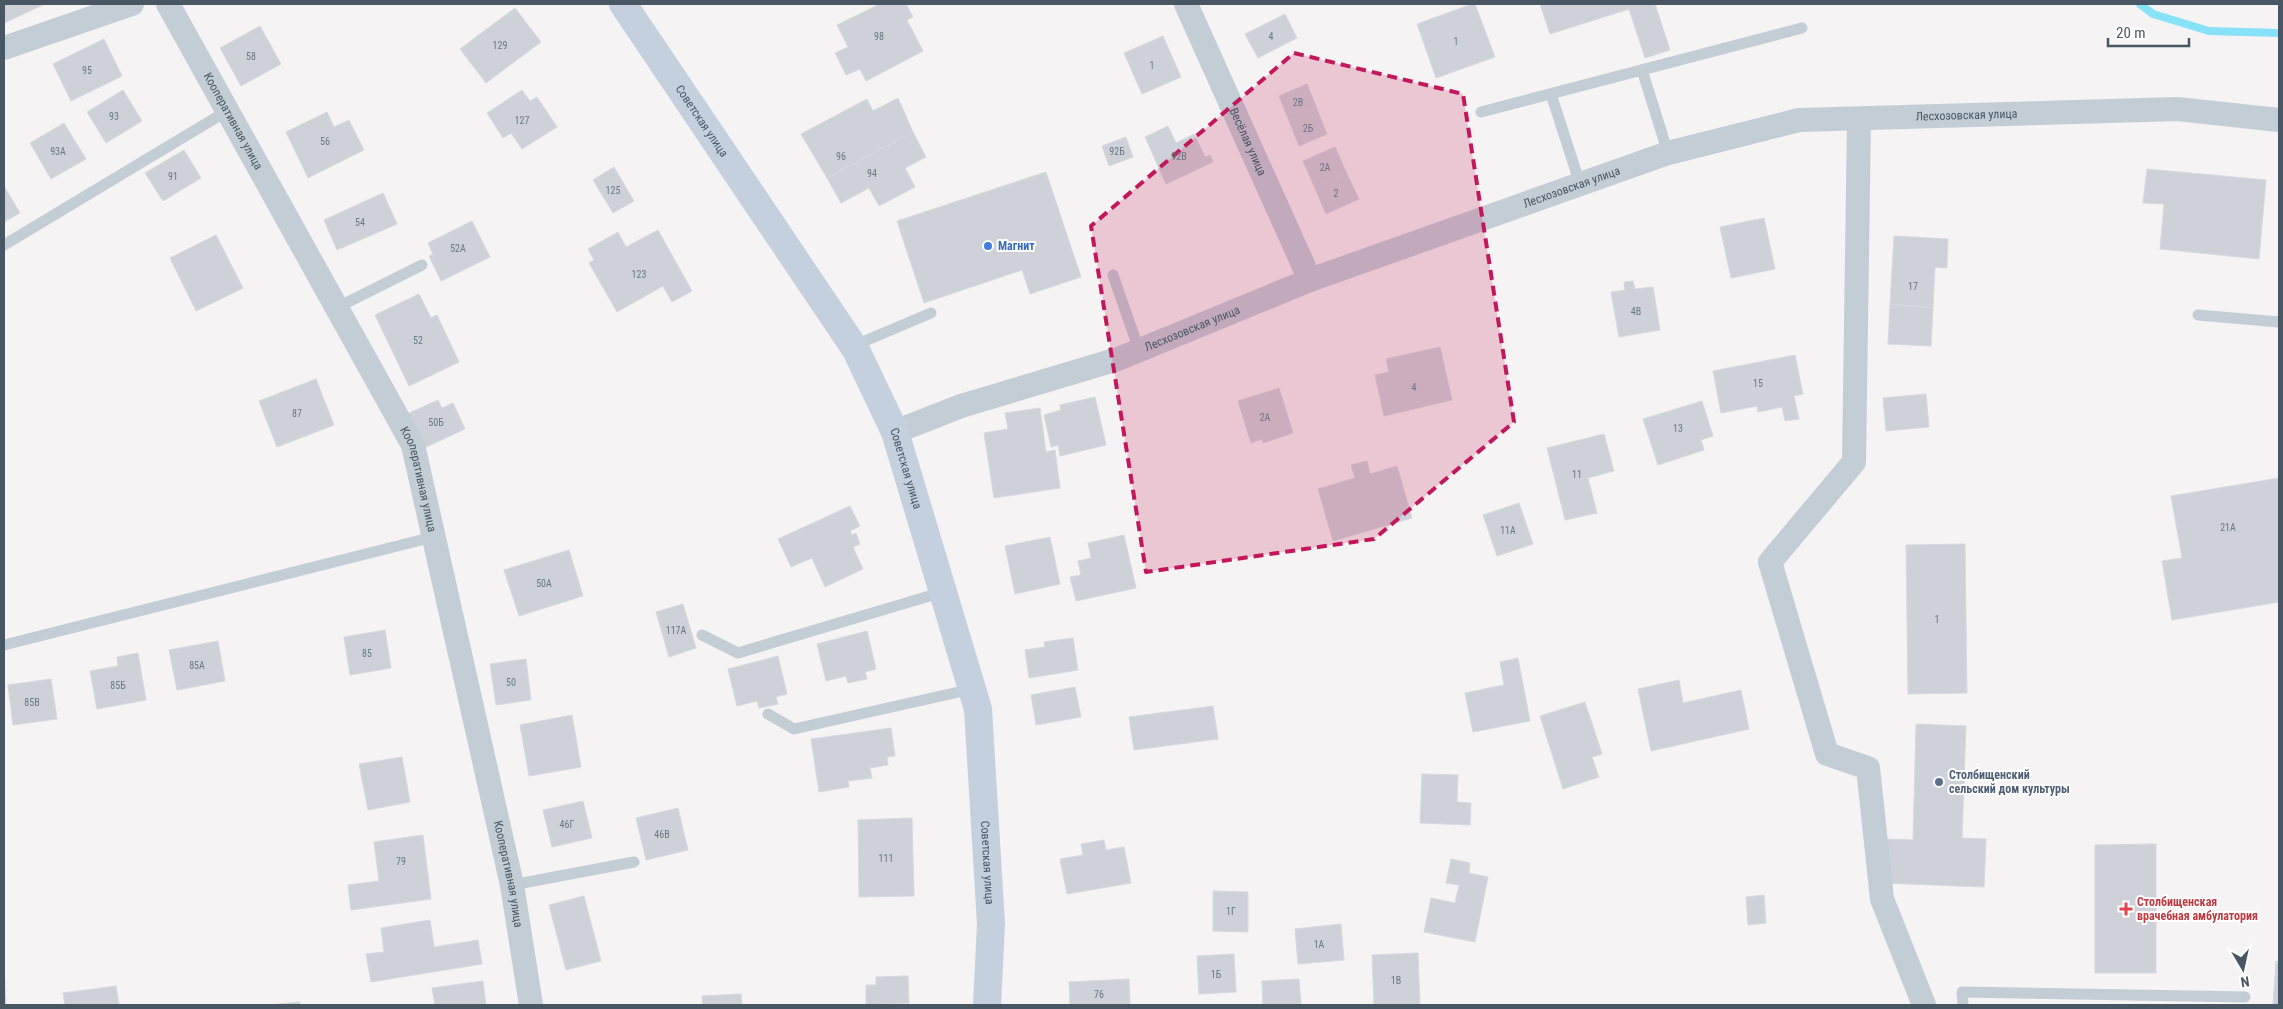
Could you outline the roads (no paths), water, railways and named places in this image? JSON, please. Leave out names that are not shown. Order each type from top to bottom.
[{"type":"street","points":[[4,48],[132,4]]},
{"type":"street","name":"Кооперативная улица","points":[[168,4],[413,445],[432,537],[512,885],[531,1005]]},
{"type":"street","name":"Советская улица","points":[[623,4],[859,356],[891,424],[978,709],[992,924],[987,1005]]},
{"type":"street","name":"Весёлая улица","points":[[1186,4],[1310,280]]},
{"type":"street","name":"Лесхозовская улица","points":[[891,424],[961,406],[1118,358],[1310,280],[1668,153],[1799,120],[2177,109],[2279,120]]},
{"type":"street","points":[[1859,119],[1854,462],[1770,562],[1827,754],[1868,768],[1882,899],[1924,1005]]},
{"type":"lane","points":[[1481,112],[1802,28]]},
{"type":"lane","points":[[1642,70],[1668,153]]},
{"type":"lane","points":[[1551,94],[1569,155],[1580,184]]},
{"type":"lane","points":[[4,245],[227,111]]},
{"type":"lane","points":[[336,308],[422,265]]},
{"type":"lane","points":[[1114,275],[1139,350]]},
{"type":"lane","points":[[859,356],[931,313]]},
{"type":"lane","points":[[2198,315],[2279,322]]},
{"type":"lane","points":[[4,645],[432,537]]},
{"type":"lane","points":[[702,635],[738,653],[943,592]]},
{"type":"lane","points":[[768,714],[794,729],[972,689]]},
{"type":"lane","points":[[512,885],[634,862]]},
{"type":"lane","points":[[1963,1005],[1962,992],[2246,997]]},
{"type":"waterway","points":[[2140,4],[2153,14],[2209,31],[2279,33]]},
{"type":"place","name":"Магнит","points":[[988,246]]},
{"type":"place","name":"Столбищенский сельский дом культуры","points":[[1939,782]]},
{"type":"place","name":"Столбищенская врачебная амбулатория","points":[[2126,909]]}]
